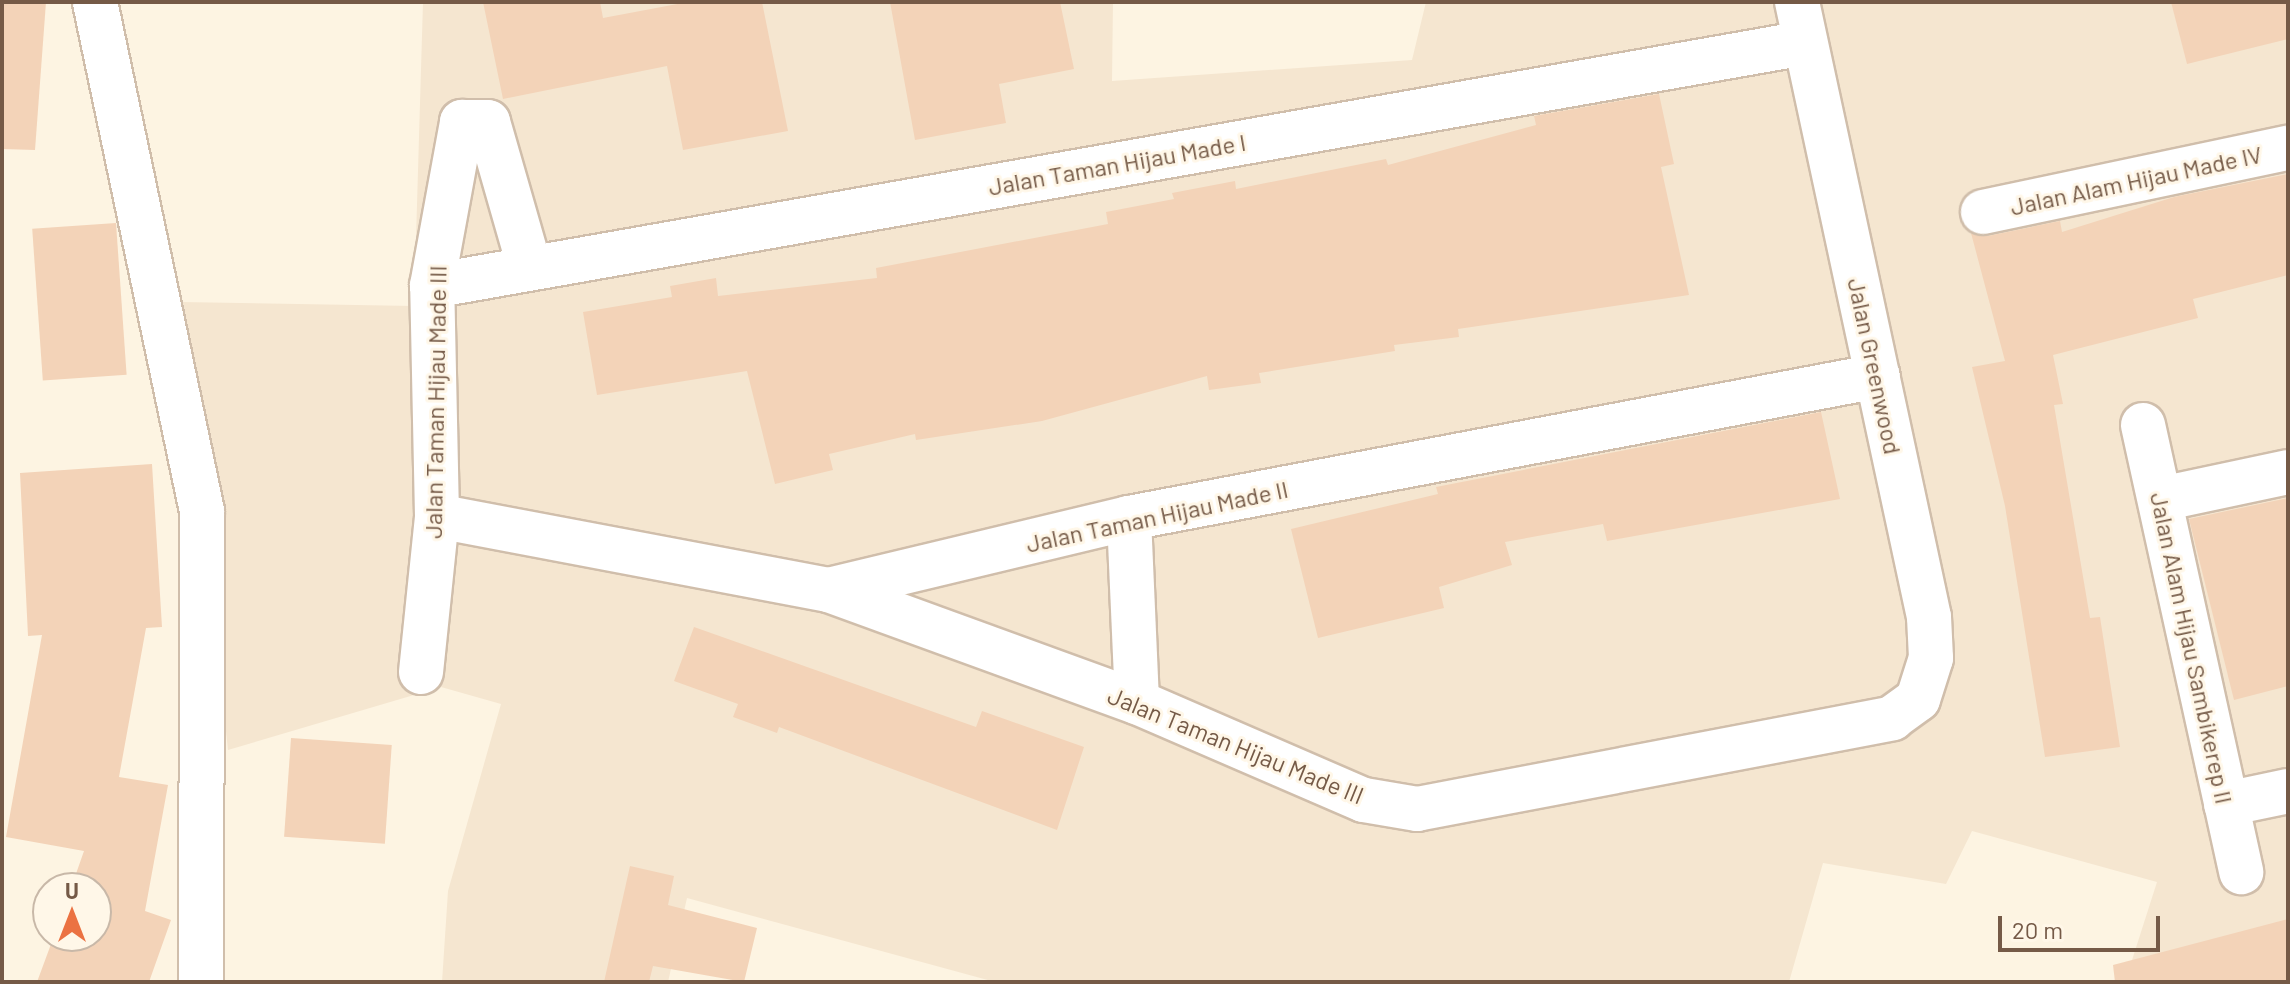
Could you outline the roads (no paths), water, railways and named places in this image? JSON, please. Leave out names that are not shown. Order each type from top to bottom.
[{"type":"street","points":[[95,2],[202,511],[201,982]]},
{"type":"street","name":"Jalan Taman Hijau Made I","points":[[432,286],[1800,23]]},
{"type":"street","name":"Jalan Greenwood","points":[[1800,23],[1929,617],[1931,658],[1918,699],[1892,718]]},
{"type":"street","name":"Jalan Taman Hijau Made III","points":[[421,672],[437,516],[432,286],[457,129],[472,118],[488,122],[530,268]]},
{"type":"street","name":"Jalan Alam Hijau Made IV","points":[[1983,212],[2288,148]]},
{"type":"street","name":"Jalan Taman Hijau Made II","points":[[437,516],[829,590],[1129,518],[1878,376]]},
{"type":"street","name":"Jalan Alam Hijau Sambikerep II","points":[[2143,425],[2241,872]]},
{"type":"street","points":[[2161,499],[2288,472]]},
{"type":"street","points":[[1129,518],[1137,702]]},
{"type":"street","name":"Jalan Taman Hijau Made III","points":[[829,590],[1137,702],[1364,800],[1417,809],[1892,718]]},
{"type":"street","points":[[2226,804],[2288,791]]}]
